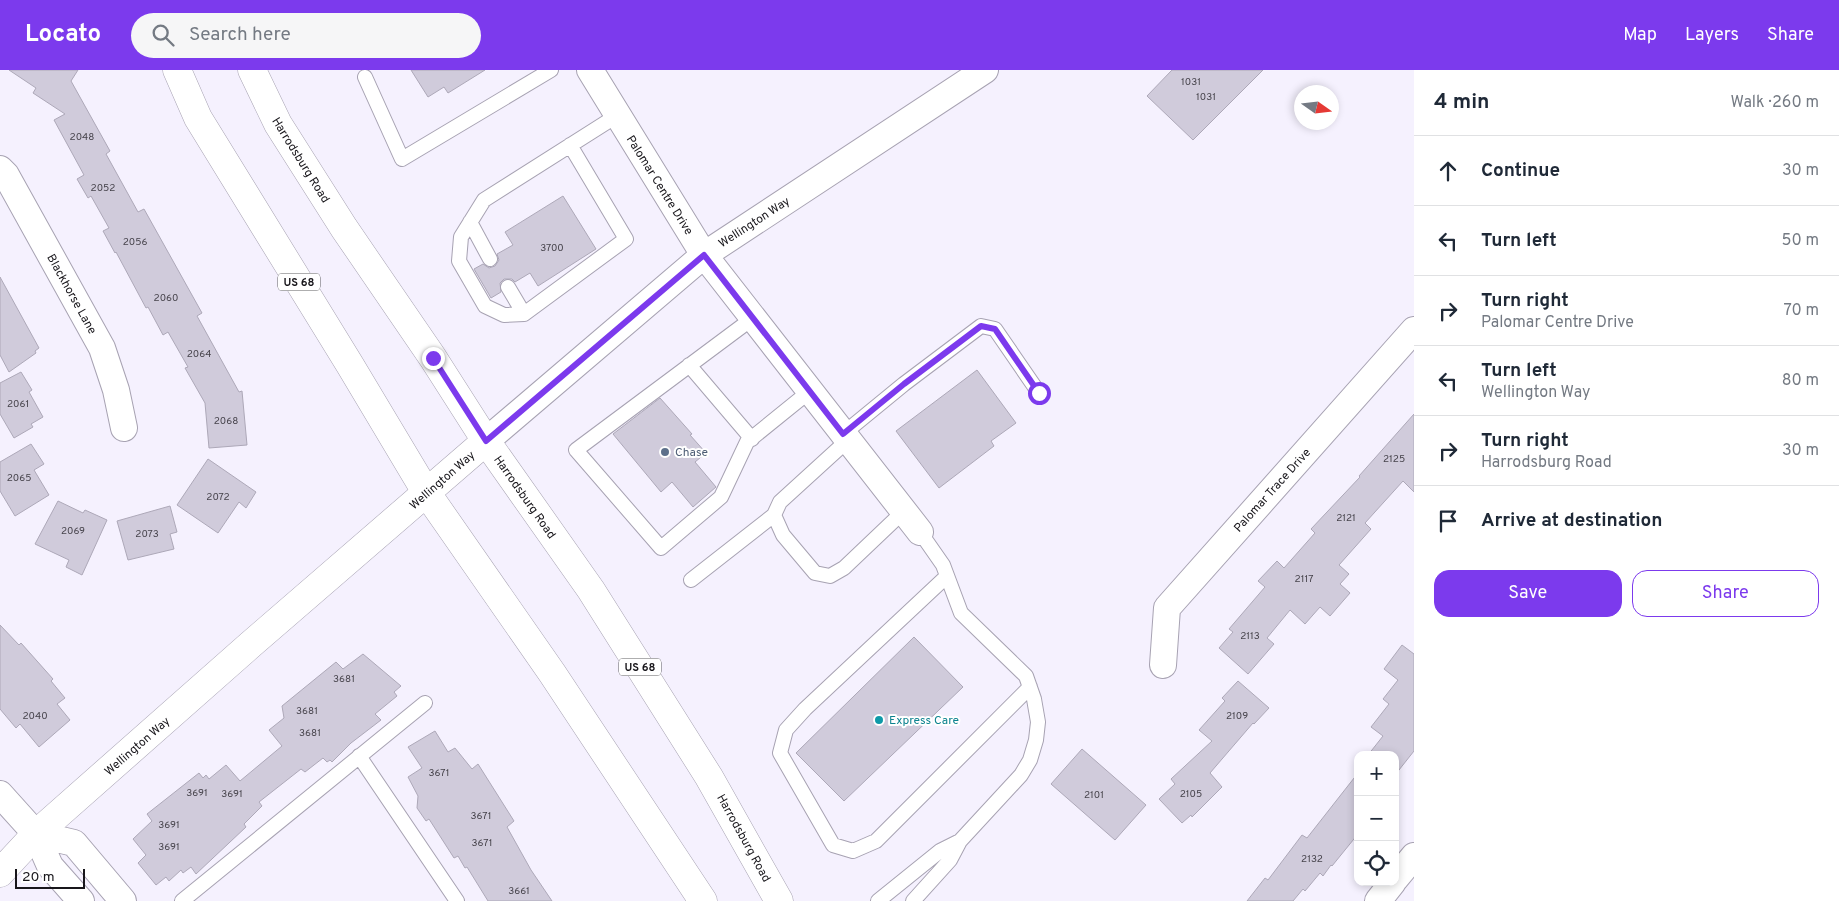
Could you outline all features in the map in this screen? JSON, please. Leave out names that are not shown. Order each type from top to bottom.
[{"type":"main road","name":"US 68","points":[[177,70],[198,118],[426,492],[552,673],[703,901]]},
{"type":"main road","name":"Harrodsburg Road","points":[[252,70],[278,124],[344,228],[433,358],[486,441],[596,598],[710,777],[779,901]]},
{"type":"main road","name":"Wellington Way","points":[[0,873],[36,834],[250,645],[486,441]]},
{"type":"street","name":"Palomar Centre Drive","points":[[590,70],[704,255],[920,532]]},
{"type":"street","name":"Wellington Way","points":[[486,441],[704,255],[985,70]]},
{"type":"street","name":"Blackhorse Lane","points":[[0,169],[6,175],[102,348],[116,390],[124,428]]},
{"type":"street","name":"Palomar Trace Drive","points":[[1163,665],[1167,608],[1414,330]]},
{"type":"street","points":[[0,794],[36,834],[50,866],[81,901]]},
{"type":"street","points":[[36,834],[74,844],[123,901]]},
{"type":"street","points":[[1399,874],[1414,856]]},
{"type":"street","points":[[1378,901],[1390,886]]},
{"type":"lane","points":[[365,77],[402,159],[550,70]]},
{"type":"lane","points":[[570,145],[626,239],[524,314],[504,315],[485,306],[459,261],[461,237],[484,200],[570,145],[618,115]]},
{"type":"lane","points":[[470,222],[490,259]]},
{"type":"lane","points":[[508,287],[524,314]]},
{"type":"lane","points":[[753,318],[576,450],[661,548],[721,497],[750,441],[810,391]]},
{"type":"lane","points":[[691,580],[774,515],[780,502],[846,437],[904,384],[981,326],[995,329],[1039,393]]},
{"type":"lane","points":[[690,365],[750,441]]},
{"type":"lane","points":[[774,515],[783,535],[816,573],[830,576],[844,568],[904,511]]},
{"type":"lane","points":[[913,901],[950,860],[960,841],[1021,775],[1030,760],[1036,740],[1038,722],[1034,700],[1026,676],[961,613],[943,565],[920,532]]},
{"type":"lane","points":[[947,576],[805,709],[786,730],[780,753],[833,845],[853,852],[876,841],[1030,687]]},
{"type":"lane","points":[[182,901],[425,703]]},
{"type":"lane","points":[[359,756],[457,901]]},
{"type":"lane","points":[[878,901],[940,851],[960,841]]},
{"type":"building","points":[[9,70],[78,70],[71,81],[110,151],[106,154],[138,212],[144,209],[202,313],[197,316],[239,392],[242,391],[247,445],[209,448],[205,403],[185,368],[188,367],[168,332],[163,335],[148,307],[146,308],[103,231],[109,228],[91,196],[88,198],[77,179],[84,175],[54,120],[65,114],[33,93],[36,88]]},
{"type":"building","points":[[411,70],[485,70],[448,93],[444,87],[428,97]]},
{"type":"building","points":[[1172,70],[1263,70],[1193,140],[1147,96]]},
{"type":"building","points":[[563,196],[596,249],[538,286],[530,273],[515,282],[512,279],[504,279],[500,283],[501,292],[491,298],[474,269],[483,264],[489,268],[495,266],[499,260],[497,254],[513,245],[505,232]]},
{"type":"building","points":[[0,277],[39,348],[35,351],[36,353],[9,372],[0,355]]},
{"type":"building","points":[[977,370],[1016,423],[991,441],[994,446],[939,488],[896,431]]},
{"type":"building","points":[[21,372],[32,390],[29,392],[43,417],[31,424],[33,427],[14,438],[0,414],[0,383]]},
{"type":"building","name":"Chase","points":[[660,398],[706,453],[695,462],[716,487],[693,507],[672,482],[661,492],[613,434]]},
{"type":"building","points":[[1414,414],[1414,492],[1403,481],[1365,523],[1371,529],[1339,565],[1349,574],[1340,584],[1350,593],[1330,616],[1320,607],[1305,624],[1290,610],[1267,638],[1274,644],[1248,674],[1219,648],[1233,632],[1229,629],[1265,587],[1258,581],[1277,561],[1284,568],[1315,533],[1311,529],[1360,477]]},
{"type":"building","points":[[31,444],[44,464],[34,470],[49,495],[15,516],[0,491],[0,462]]},
{"type":"building","points":[[208,459],[256,492],[246,508],[239,502],[218,533],[177,505]]},
{"type":"building","points":[[58,501],[83,513],[85,510],[107,520],[82,575],[66,567],[69,560],[35,544]]},
{"type":"building","points":[[170,506],[177,532],[170,534],[174,549],[128,560],[117,521]]},
{"type":"building","points":[[0,625],[19,645],[21,643],[53,679],[51,681],[65,698],[57,704],[70,720],[39,747],[20,724],[16,728],[0,709]]},
{"type":"building","name":"Express Care","points":[[914,637],[963,687],[844,801],[796,753]]},
{"type":"building","points":[[1402,645],[1414,654],[1414,751],[1399,770],[1399,751],[1371,751],[1383,736],[1371,727],[1389,704],[1383,699],[1398,680],[1384,669]]},
{"type":"building","points":[[363,654],[401,686],[394,692],[397,696],[375,714],[381,720],[351,743],[332,762],[330,760],[327,762],[323,758],[305,772],[301,769],[259,802],[262,806],[244,824],[246,827],[196,874],[191,867],[183,873],[181,870],[169,881],[166,877],[156,885],[138,863],[146,855],[133,839],[152,821],[147,814],[199,773],[203,778],[206,775],[209,779],[226,765],[240,781],[282,746],[269,730],[284,718],[282,706],[336,662],[343,669]]},
{"type":"building","points":[[1238,681],[1269,708],[1253,723],[1210,773],[1222,787],[1192,817],[1191,815],[1182,823],[1159,799],[1175,784],[1171,779],[1212,741],[1199,730],[1225,701],[1222,698]]},
{"type":"building","points":[[435,731],[448,752],[455,748],[472,769],[478,764],[514,821],[507,827],[531,870],[552,901],[488,901],[467,867],[465,868],[458,856],[454,858],[429,819],[426,821],[417,808],[418,796],[408,777],[422,768],[408,747]]},
{"type":"building","points":[[1082,749],[1146,805],[1115,840],[1051,784]]},
{"type":"building","points":[[1354,778],[1354,839],[1332,866],[1323,876],[1320,873],[1305,891],[1303,889],[1293,901],[1247,901],[1265,878],[1268,880],[1302,835],[1307,838]]},
{"type":"place","name":"Chase","points":[[665,452]]},
{"type":"place","name":"Express Care","points":[[879,720]]},
{"type":"route","points":[[433,358],[486,441],[704,255],[843,434],[904,384],[981,326],[995,329],[1039,393]]}]
